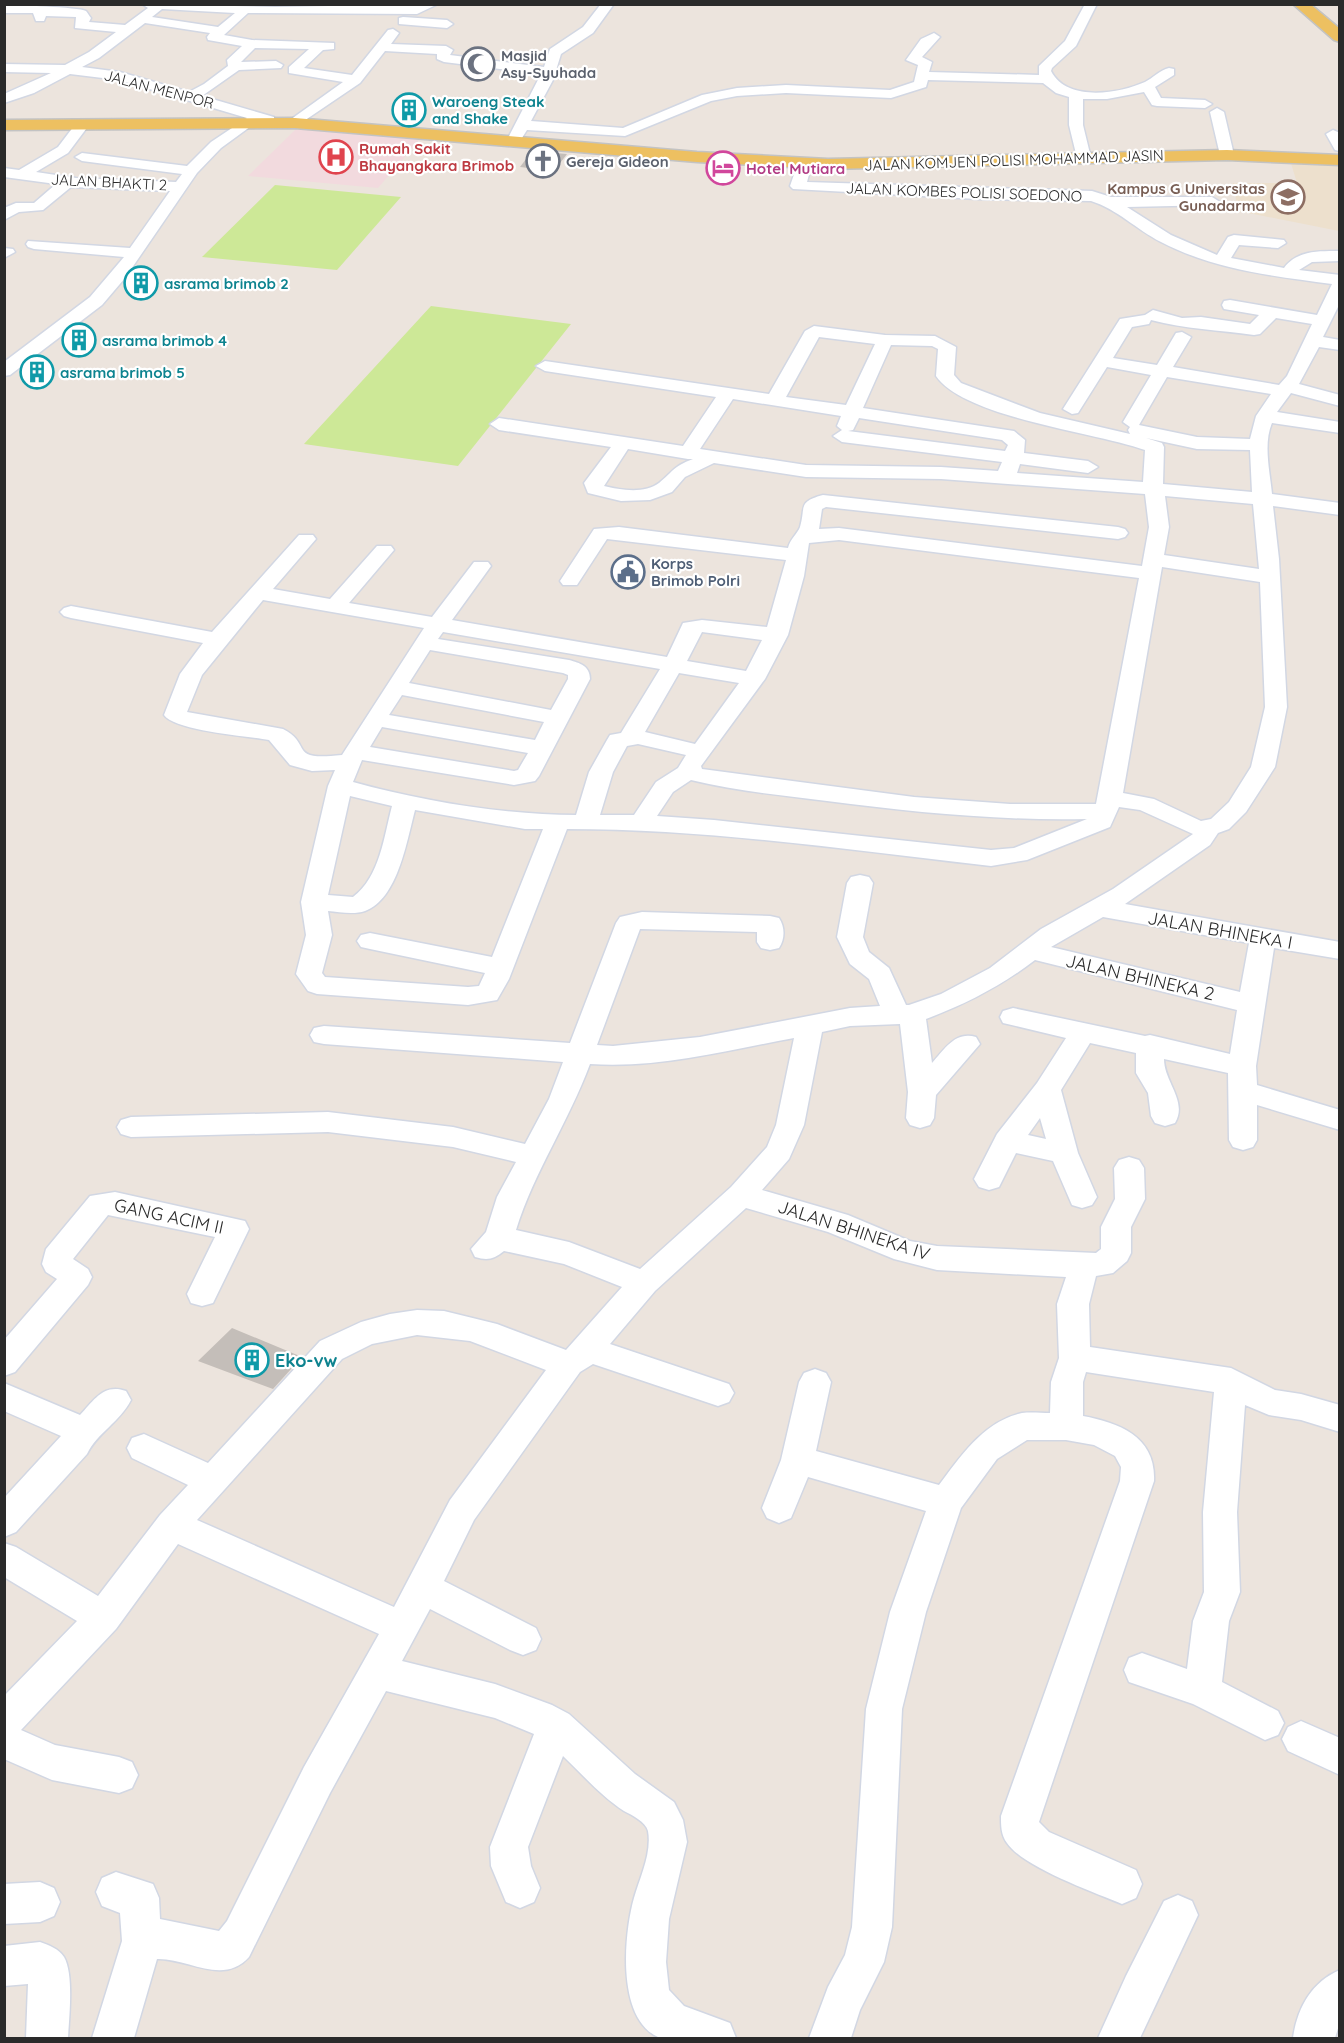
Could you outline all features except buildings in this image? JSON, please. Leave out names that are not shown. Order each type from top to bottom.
[{"type":"main road","points":[[1300,4],[1340,37]]},
{"type":"main road","name":"JALAN KOMJEN POLISI MOHAMMAD JASIN","points":[[4,125],[82,125],[227,115],[251,122],[295,123],[513,142],[828,164],[1227,155],[1340,156]]},
{"type":"main road","name":"JALAN KOMJEN POLISI MOHAMMAD JASIN","points":[[1306,157],[1340,160]]},
{"type":"street","points":[[513,142],[555,52],[588,30],[608,4]]},
{"type":"street","points":[[1091,4],[1071,43],[1046,66],[1044,71],[1047,79],[1062,91],[1076,96],[1147,86],[1169,72]]},
{"type":"street","points":[[4,99],[29,90],[94,55],[128,29],[153,5],[244,10],[316,7],[407,15],[447,24]]},
{"type":"street","points":[[295,123],[355,80],[407,15],[434,6]]},
{"type":"street","points":[[4,9],[24,7],[38,9],[40,15],[82,14],[81,16],[85,18],[80,25],[128,29]]},
{"type":"street","points":[[280,44],[316,7]]},
{"type":"street","points":[[219,32],[237,19],[244,10]]},
{"type":"street","points":[[149,20],[219,32],[252,44],[337,47]]},
{"type":"street","points":[[219,32],[252,27]]},
{"type":"street","points":[[270,31],[295,30]]},
{"type":"street","points":[[522,125],[625,132],[707,98],[727,93],[774,89],[896,94],[921,84],[925,62],[913,60],[926,42],[934,37]]},
{"type":"street","points":[[236,67],[232,63],[252,44]]},
{"type":"street","points":[[321,45],[294,70],[355,80]]},
{"type":"street","points":[[382,47],[446,50],[442,56],[444,58],[548,71]]},
{"type":"street","points":[[192,96],[209,87],[236,67],[276,65]]},
{"type":"street","name":"JALAN MENPOR","points":[[4,68],[66,69],[120,76],[192,96],[227,115],[275,122]]},
{"type":"street","points":[[921,76],[1047,79]]},
{"type":"street","points":[[1147,86],[1157,102],[1213,111]]},
{"type":"street","points":[[1076,96],[1076,125],[1084,158]]},
{"type":"street","points":[[1175,116],[1213,111]]},
{"type":"street","points":[[1213,111],[1227,155]]},
{"type":"street","points":[[4,371],[90,307],[134,253],[178,186],[222,139],[251,122]]},
{"type":"street","points":[[21,175],[63,150],[82,125]]},
{"type":"street","points":[[82,157],[192,170]]},
{"type":"street","name":"JALAN KOMBES POLISI SOEDONO","points":[[805,163],[798,186],[977,194],[1092,196],[1110,202],[1180,247],[1217,261],[1340,280]]},
{"type":"street","name":"JALAN KOMBES POLISI SOEDONO","points":[[822,187],[828,164]]},
{"type":"street","name":"JALAN BHAKTI 2","points":[[4,172],[68,182],[178,186]]},
{"type":"street","points":[[4,215],[14,208],[38,207],[68,182]]},
{"type":"street","points":[[1110,202],[1212,202]]},
{"type":"street","points":[[1217,261],[1224,257],[1234,240],[1278,243]]},
{"type":"street","points":[[34,244],[134,253]]},
{"type":"street","points":[[1288,273],[1293,264],[1302,258],[1340,256]]},
{"type":"street","points":[[324,1035],[466,1044],[502,1050],[580,1056],[634,1056],[850,1017],[905,1015],[933,1007],[984,983],[1062,927],[1100,908],[1201,840],[1209,828],[1230,816],[1248,795],[1263,767],[1271,737],[1275,686],[1260,430],[1265,416],[1295,378],[1329,315],[1340,285]]},
{"type":"street","points":[[1230,305],[1272,312],[1329,315]]},
{"type":"street","points":[[1072,409],[1126,323],[1148,317],[1181,323],[1201,322],[1249,330],[1258,328],[1272,312]]},
{"type":"street","points":[[340,786],[356,792],[500,819],[714,827],[1001,858],[1018,855],[1095,827],[1109,805],[1159,527],[1153,482],[1156,450],[1152,445],[1034,417],[997,405],[955,387],[948,381],[944,370],[945,345],[935,341],[885,340],[814,331],[774,400]]},
{"type":"street","points":[[1132,422],[1182,337]]},
{"type":"street","points":[[832,501],[830,473],[842,435],[885,340]]},
{"type":"street","points":[[1313,341],[1340,345]]},
{"type":"street","points":[[4,346],[32,352]]},
{"type":"street","points":[[1101,361],[1286,389],[1340,401]]},
{"type":"street","points":[[545,366],[1007,435],[1016,440],[1005,479]]},
{"type":"street","points":[[960,371],[1069,414],[1197,443],[1260,445]]},
{"type":"street","points":[[688,453],[728,393]]},
{"type":"street","points":[[1265,416],[1340,428]]},
{"type":"street","points":[[499,424],[830,473],[901,471],[1005,479],[1153,482]]},
{"type":"street","points":[[1194,424],[1200,466]]},
{"type":"street","points":[[842,435],[1012,458],[1153,482],[1340,509]]},
{"type":"street","points":[[623,443],[594,483],[595,489],[630,495],[656,492],[668,485],[680,472],[705,463],[710,456]]},
{"type":"street","points":[[809,533],[812,506],[816,502],[832,501],[1118,533]]},
{"type":"street","points":[[570,581],[601,533],[619,532],[798,555]]},
{"type":"street","points":[[640,823],[664,788],[695,761],[754,679],[777,635],[785,612],[801,538],[809,533],[839,534],[1151,567],[1270,577]]},
{"type":"street","points":[[306,539],[217,639],[191,674],[175,715],[185,719],[275,734],[287,741],[294,757],[299,761],[352,756],[514,778],[530,773],[541,748],[579,679],[579,672],[575,669],[424,643]]},
{"type":"street","points":[[334,606],[384,550]]},
{"type":"street","points":[[481,566],[424,643],[375,719],[352,756],[340,786],[314,902],[319,935],[309,974],[316,985],[478,996],[488,993],[558,822]]},
{"type":"street","points":[[258,593],[674,663],[754,679]]},
{"type":"street","points":[[71,612],[217,639]]},
{"type":"street","points":[[630,737],[674,663],[689,631],[694,626],[777,635]]},
{"type":"street","points":[[396,687],[557,718]]},
{"type":"street","points":[[375,719],[541,748]]},
{"type":"street","points":[[586,821],[601,772],[615,744],[623,737],[630,737],[695,761]]},
{"type":"street","points":[[695,761],[694,774],[723,780],[969,810],[1055,814],[1109,805],[1146,804],[1197,828],[1209,828]]},
{"type":"street","points":[[314,902],[358,905],[373,894],[386,866],[405,800]]},
{"type":"street","points":[[860,883],[859,898],[849,921],[854,950],[859,958],[868,961],[878,970],[905,1015],[921,1105],[966,1044]]},
{"type":"street","name":"JALAN BHINEKA I","points":[[1100,908],[1340,951]]},
{"type":"street","points":[[644,1283],[569,1254],[492,1244],[512,1197],[562,1099],[629,923],[642,920],[770,924],[770,942]]},
{"type":"street","points":[[1243,1140],[1242,1078],[1251,1004],[1264,938]]},
{"type":"street","points":[[370,941],[500,967]]},
{"type":"street","name":"JALAN BHINEKA 2","points":[[1029,950],[1251,1004]]},
{"type":"street","points":[[1013,1017],[1150,1044],[1242,1078],[1340,1120]]},
{"type":"street","points":[[142,1941],[161,1938],[177,1940],[214,1951],[227,1949],[233,1945],[259,1901],[317,1780],[423,1588],[462,1510],[579,1356],[644,1283],[741,1195],[778,1152],[790,1125],[810,1026]]},
{"type":"street","points":[[989,1179],[1007,1141],[1047,1090],[1084,1031]]},
{"type":"street","points":[[1150,1044],[1150,1073],[1165,1099],[1165,1116]]},
{"type":"street","points":[[1047,1090],[1064,1153],[1082,1197]]},
{"type":"street","points":[[131,1127],[328,1122],[453,1137],[533,1156]]},
{"type":"street","points":[[1007,1141],[1064,1153]]},
{"type":"street","name":"JALAN BHINEKA IV","points":[[741,1195],[837,1223],[905,1251],[937,1258],[1075,1266],[1101,1264],[1110,1260],[1116,1252],[1116,1227],[1130,1199],[1129,1168]]},
{"type":"street","name":"GANG ACIM II","points":[[4,1363],[77,1277],[56,1260],[100,1204],[115,1203],[169,1217],[234,1229],[202,1294]]},
{"type":"street","points":[[1066,1426],[1067,1382],[1075,1358],[1073,1304],[1081,1275],[1075,1266]]},
{"type":"street","points":[[4,1722],[103,1618],[172,1525],[331,1350],[373,1330],[401,1323],[454,1324],[718,1393]]},
{"type":"street","points":[[1075,1358],[1231,1381],[1269,1402],[1301,1407],[1340,1419]]},
{"type":"street","points":[[1203,1691],[1211,1621],[1222,1592],[1220,1512],[1231,1381]]},
{"type":"street","points":[[779,1508],[798,1460],[815,1382]]},
{"type":"street","points":[[4,1396],[74,1427],[79,1432]]},
{"type":"street","points":[[4,1522],[75,1444],[79,1432],[89,1427],[115,1400]]},
{"type":"street","points":[[830,2038],[842,2001],[864,1962],[872,1926],[884,1709],[908,1612],[946,1502],[985,1449],[999,1438],[1022,1427],[1066,1426],[1100,1433],[1127,1446],[1138,1466],[1137,1482],[1020,1816],[1020,1829],[1035,1845],[1122,1884]]},
{"type":"street","points":[[144,1448],[213,1481]]},
{"type":"street","points":[[798,1460],[946,1502]]},
{"type":"street","points":[[172,1525],[401,1627]]},
{"type":"street","points":[[4,1558],[103,1618]]},
{"type":"street","points":[[423,1588],[523,1639]]},
{"type":"street","points":[[1142,1670],[1203,1691],[1265,1723]]},
{"type":"street","points":[[377,1672],[502,1704],[539,1716],[556,1726],[610,1778],[634,1797],[658,1811],[667,1829],[666,1853],[651,1911],[647,1985],[658,2011],[675,2023],[715,2038]]},
{"type":"street","points":[[520,1888],[511,1866],[509,1847],[556,1726]]},
{"type":"street","points":[[4,1740],[52,1762],[120,1775]]},
{"type":"street","points":[[1301,1740],[1338,1751]]},
{"type":"street","points":[[113,2038],[142,1941],[139,1898],[116,1892]]},
{"type":"street","points":[[1119,2038],[1140,1990],[1178,1916]]},
{"type":"street","points":[[4,1966],[40,1962],[49,1970],[47,2038]]},
{"type":"street","points":[[1314,2038],[1318,2016],[1340,1990]]},
{"type":"shaded area","name":"Rumah Sakit Bhayangkara Brimob","points":[[297,128],[421,138],[378,188],[248,176]]},
{"type":"shaded area","name":"Kampus G Universitas Gunadarma","points":[[1289,157],[1339,159],[1339,231],[1238,211],[1233,183],[1297,183]]},
{"type":"green space","points":[[275,185],[401,197],[337,270],[202,257]]},
{"type":"green space","points":[[431,306],[571,324],[458,466],[304,444]]},
{"type":"place","name":"Masjid Asy-Syuhada","points":[[478,64]]},
{"type":"place","name":"Waroeng Steak and Shake","points":[[409,110]]},
{"type":"place","name":"Rumah Sakit Bhayangkara Brimob","points":[[336,157]]},
{"type":"place","name":"Gereja Gideon","points":[[543,161]]},
{"type":"place","name":"Hotel Mutiara","points":[[723,168]]},
{"type":"place","name":"Kampus G Universitas Gunadarma","points":[[1288,197]]},
{"type":"place","name":"asrama brimob 2","points":[[141,283]]},
{"type":"place","name":"asrama brimob 4","points":[[79,340]]},
{"type":"place","name":"asrama brimob 5","points":[[37,372]]},
{"type":"place","name":"Korps Brimob Polri","points":[[628,572]]},
{"type":"place","name":"Eko-vw","points":[[252,1360]]}]
